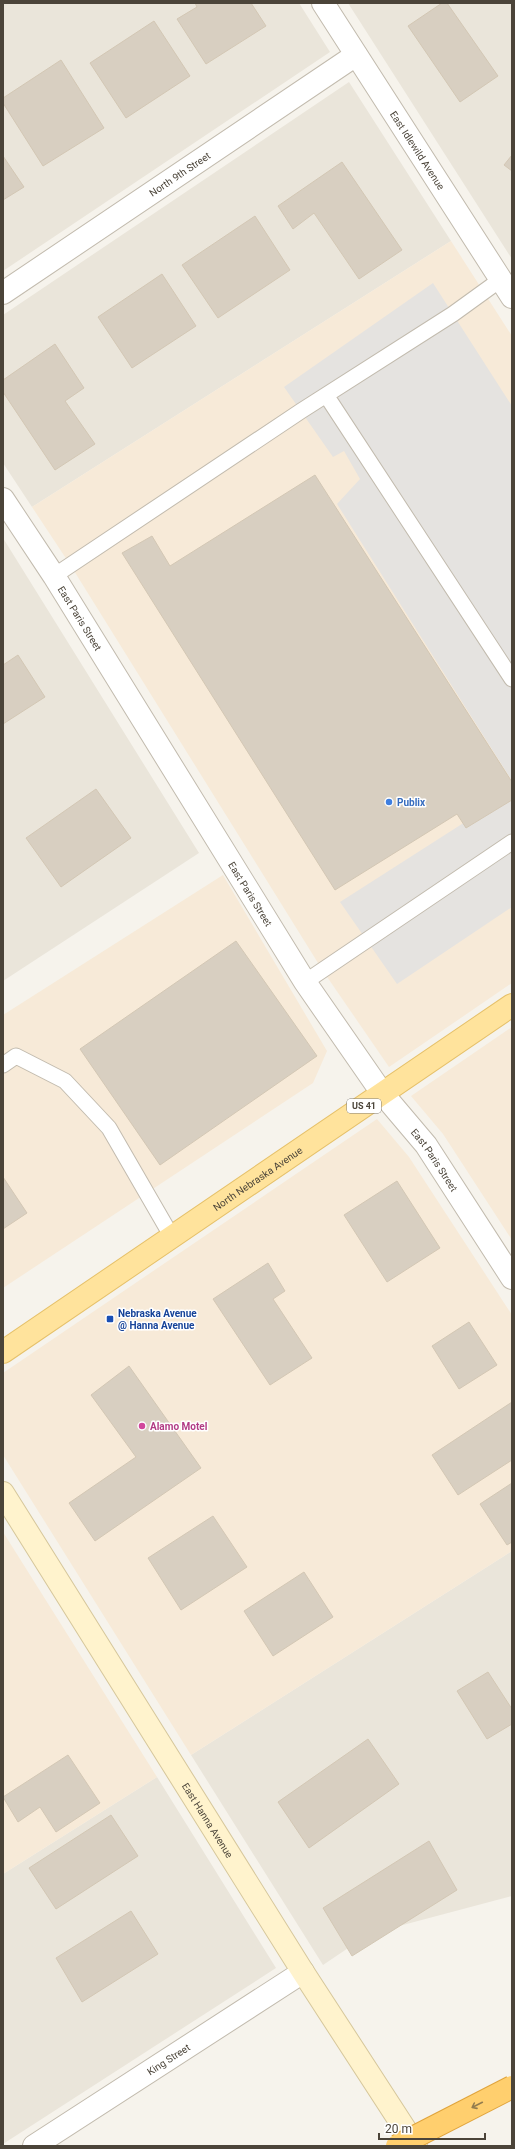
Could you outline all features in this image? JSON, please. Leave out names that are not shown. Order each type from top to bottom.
[{"type":"highway","points":[[397,2146],[512,2087]]},
{"type":"main road","name":"North Nebraska Avenue","points":[[3,1352],[512,1005]]},
{"type":"street","name":"East Idlewild Avenue","points":[[323,3],[512,298]]},
{"type":"street","name":"North 9th Street","points":[[3,293],[356,56]]},
{"type":"street","name":"East Paris Street","points":[[3,499],[54,576],[306,982],[382,1093],[426,1145],[512,1278]]},
{"type":"street","name":"East Hanna Avenue","points":[[3,1493],[303,1972],[416,2146]]},
{"type":"street","name":"King Street","points":[[34,2146],[303,1972]]},
{"type":"lane","points":[[54,576],[96,546],[326,395],[453,314],[500,280]]},
{"type":"lane","points":[[326,395],[512,678]]},
{"type":"lane","points":[[306,982],[512,842]]},
{"type":"lane","points":[[3,1065],[16,1056],[65,1081],[109,1128],[172,1237]]},
{"type":"shaded area","points":[[3,3],[299,3],[330,52],[3,271]]},
{"type":"shaded area","points":[[348,3],[512,3],[512,259]]},
{"type":"shaded area","points":[[349,82],[451,241],[32,507],[3,463],[3,315]]},
{"type":"shaded area","points":[[451,241],[512,336],[512,983],[389,1067],[323,971],[71,566],[32,507]]},
{"type":"shaded area","points":[[433,283],[512,406],[512,781],[337,504],[360,479],[344,451],[333,457],[284,387]]},
{"type":"shaded area","points":[[3,538],[199,853],[3,981]]},
{"type":"shaded area","points":[[512,792],[512,907],[397,984],[340,902]]},
{"type":"shaded area","points":[[223,875],[327,1051],[313,1083],[3,1288],[3,1015]]},
{"type":"shaded area","points":[[512,1027],[512,1240],[443,1134],[411,1096]]},
{"type":"shaded area","points":[[377,1119],[409,1157],[512,1315],[512,1551],[191,1755],[3,1455],[3,1373]]},
{"type":"shaded area","points":[[3,1532],[157,1777],[3,1874]]},
{"type":"shaded area","points":[[512,1551],[512,1896],[369,1934],[323,1965],[191,1755]]},
{"type":"shaded area","points":[[157,1777],[276,1968],[3,2144],[3,1874]]},
{"type":"building","points":[[195,3],[251,3],[266,26],[206,64],[177,19],[197,7]]},
{"type":"building","points":[[442,3],[447,3],[498,76],[460,102],[408,26]]},
{"type":"building","points":[[154,21],[190,76],[126,118],[90,63]]},
{"type":"building","points":[[61,60],[104,128],[43,166],[3,103],[3,98]]},
{"type":"building","points":[[512,155],[512,171],[504,165]]},
{"type":"building","points":[[3,156],[24,187],[3,200]]},
{"type":"building","points":[[342,162],[402,250],[359,279],[314,213],[293,229],[278,206]]},
{"type":"building","points":[[255,216],[290,270],[218,318],[182,265]]},
{"type":"building","points":[[162,274],[196,326],[132,368],[98,317]]},
{"type":"building","points":[[55,344],[84,388],[65,401],[95,444],[55,470],[3,392],[3,380]]},
{"type":"building","points":[[315,475],[512,782],[512,800],[466,828],[457,814],[335,890],[122,553],[152,536],[170,566]]},
{"type":"building","points":[[18,655],[45,697],[3,724],[3,665]]},
{"type":"building","points":[[96,789],[131,838],[61,887],[26,838]]},
{"type":"building","points":[[236,941],[317,1056],[160,1165],[80,1049]]},
{"type":"building","points":[[3,1177],[27,1213],[3,1229]]},
{"type":"building","points":[[397,1181],[440,1248],[387,1282],[344,1215]]},
{"type":"building","points":[[268,1263],[285,1291],[273,1299],[312,1358],[270,1385],[213,1299]]},
{"type":"building","points":[[469,1322],[497,1365],[459,1389],[432,1346]]},
{"type":"building","name":"Alamo Motel","points":[[129,1366],[201,1468],[95,1541],[69,1503],[136,1457],[91,1395]]},
{"type":"building","points":[[512,1402],[512,1460],[458,1495],[432,1455]]},
{"type":"building","points":[[512,1483],[512,1542],[507,1545],[480,1504]]},
{"type":"building","points":[[213,1516],[247,1567],[181,1610],[148,1558]]},
{"type":"building","points":[[304,1572],[333,1617],[273,1656],[244,1611]]},
{"type":"building","points":[[488,1672],[512,1709],[512,1724],[487,1739],[457,1691]]},
{"type":"building","points":[[368,1739],[399,1784],[309,1848],[278,1802]]},
{"type":"building","points":[[68,1755],[100,1803],[56,1832],[40,1807],[18,1822],[3,1797]]},
{"type":"building","points":[[111,1815],[138,1856],[56,1909],[29,1868]]},
{"type":"building","points":[[429,1841],[457,1890],[352,1956],[323,1908]]},
{"type":"building","points":[[131,1911],[158,1954],[82,2002],[56,1958]]},
{"type":"place","name":"Publix","points":[[389,802]]},
{"type":"place","name":"Nebraska Avenue @ Hanna Avenue","points":[[110,1319]]},
{"type":"place","name":"Alamo Motel","points":[[142,1426]]}]
